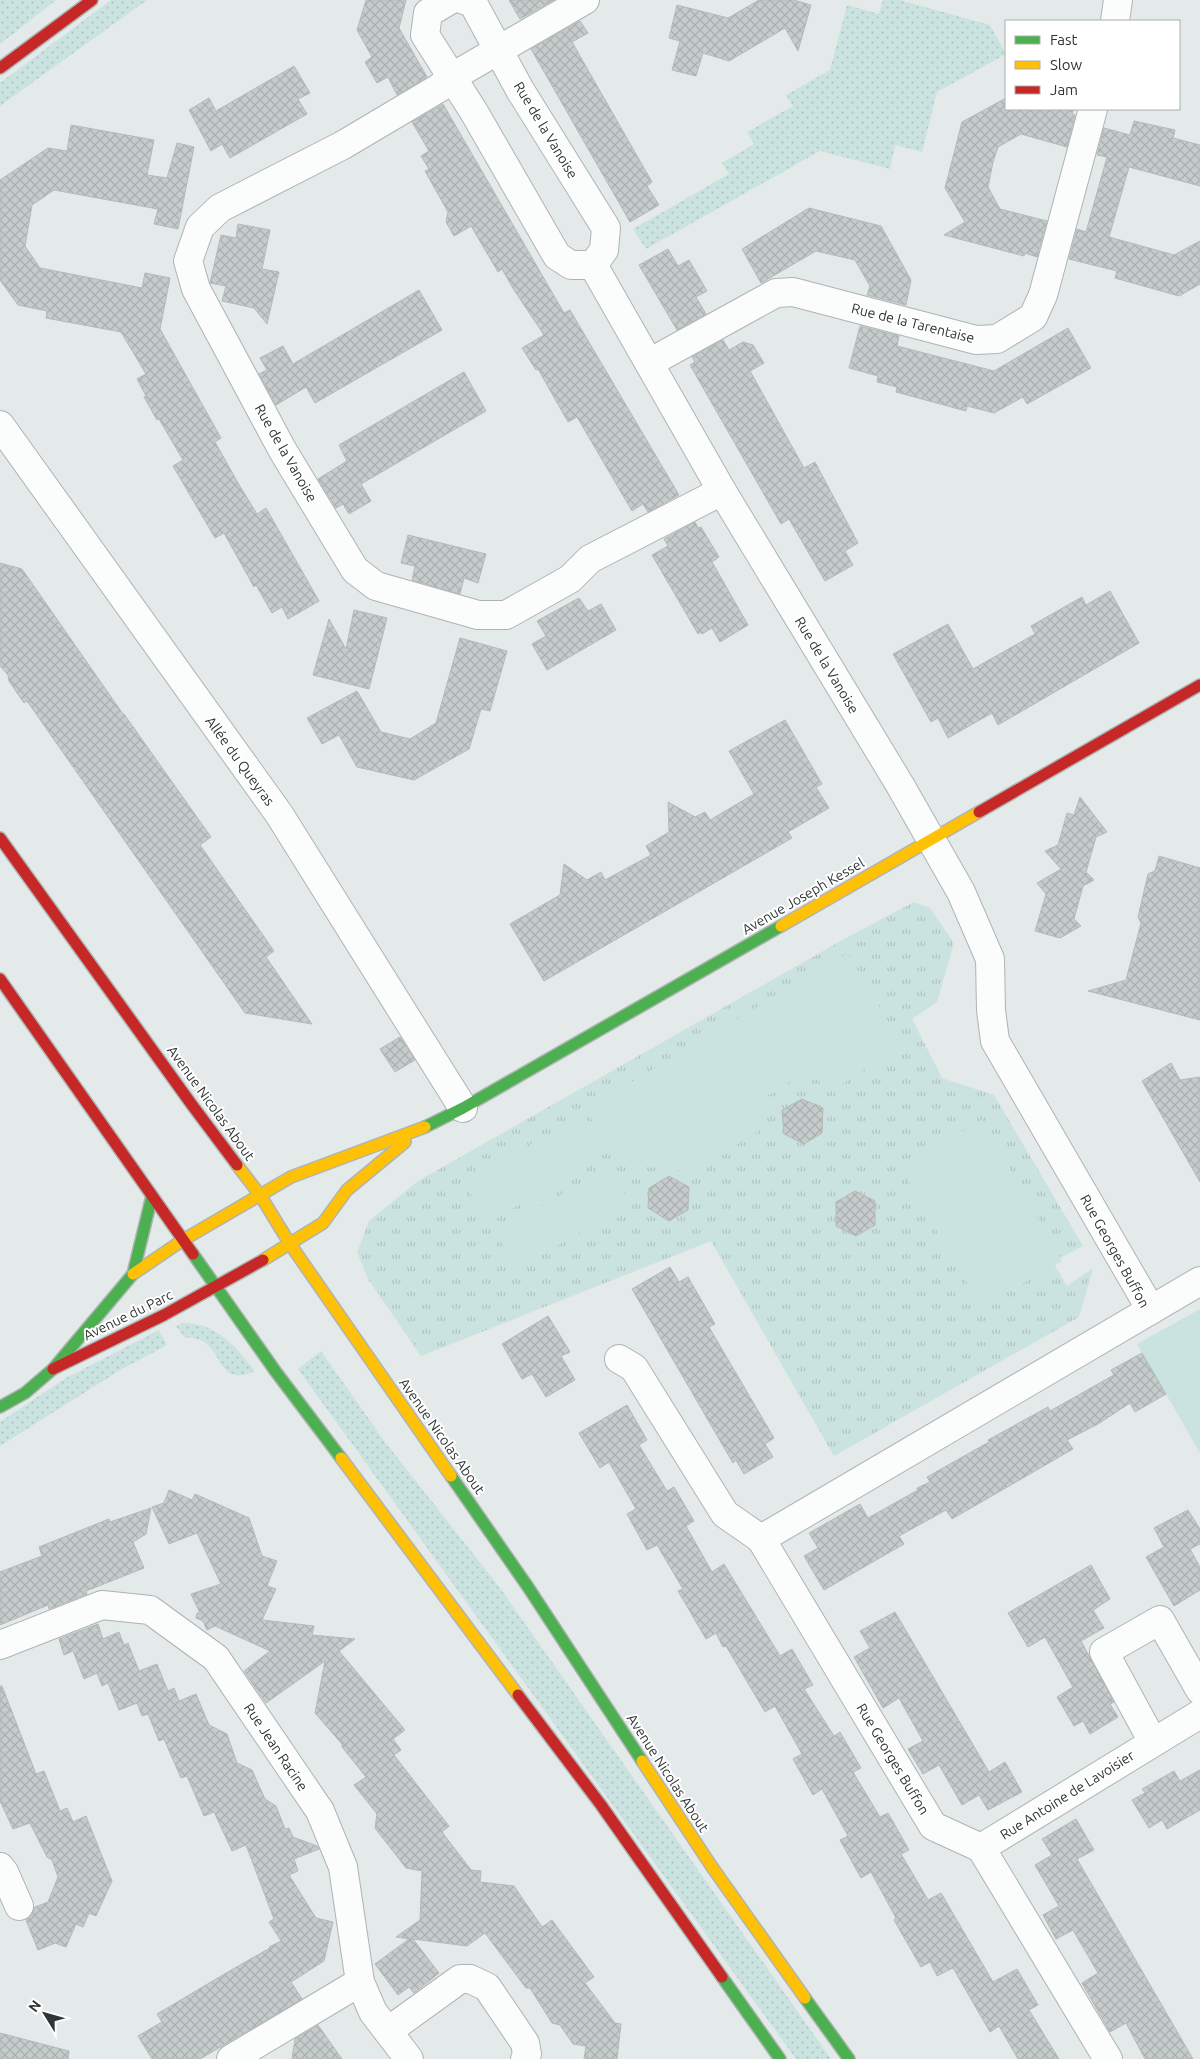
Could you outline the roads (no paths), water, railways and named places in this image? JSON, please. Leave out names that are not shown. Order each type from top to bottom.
[{"type":"main road","points":[[0,68],[92,0]]},
{"type":"main road","name":"Avenue Joseph Kessel","points":[[183,1240],[291,1177],[418,1130],[463,1108],[1200,685]]},
{"type":"main road","name":"Avenue Nicolas About","points":[[0,838],[192,1105],[260,1195],[290,1244],[528,1586],[712,1867],[849,2059]]},
{"type":"main road","points":[[0,980],[276,1372],[601,1805],[780,2059]]},
{"type":"main road","name":"Avenue Joseph Kessel","points":[[217,1287],[322,1223],[347,1190],[418,1130]]},
{"type":"main road","name":"Avenue du Parc","points":[[133,1274],[152,1196]]},
{"type":"main road","name":"Avenue du Parc","points":[[0,1407],[25,1393],[52,1369],[133,1274],[183,1240]]},
{"type":"main road","name":"Avenue du Parc","points":[[52,1369],[164,1316],[217,1287]]},
{"type":"street","points":[[450,0],[428,13],[425,34],[558,256],[571,266],[593,265]]},
{"type":"street","name":"Rue de la Vanoise","points":[[464,0],[473,3],[520,90],[606,228],[604,250],[593,265],[722,491],[931,838]]},
{"type":"street","points":[[452,77],[585,0]]},
{"type":"street","points":[[1115,20],[1118,0]]},
{"type":"street","name":"Rue de la Vanoise","points":[[452,77],[439,88],[343,145],[220,208],[200,227],[188,261],[196,289],[284,451],[355,570],[376,586],[478,615],[506,615],[570,579],[590,559],[722,491]]},
{"type":"street","name":"Rue de la Tarentaise","points":[[648,363],[776,293],[793,292],[976,340],[997,340],[1033,317],[1043,295],[1093,110]]},
{"type":"street","name":"Allée du Queyras","points":[[0,425],[279,814],[463,1108]]},
{"type":"street","name":"Rue Georges Buffon","points":[[761,1539],[1151,1310],[995,1041],[991,1010],[990,959],[961,892],[931,838]]},
{"type":"street","points":[[1151,1310],[1200,1281]]},
{"type":"street","name":"Rue Georges Buffon","points":[[619,1359],[634,1368],[725,1514],[761,1539],[933,1826],[981,1848]]},
{"type":"street","name":"Rue Jean Racine","points":[[0,1645],[102,1605],[150,1610],[216,1658],[320,1811],[343,1867],[360,1982],[373,2012],[409,2059]]},
{"type":"street","points":[[1153,1742],[1104,1652],[1160,1620],[1200,1690]]},
{"type":"street","name":"Rue Antoine de Lavoisier","points":[[981,1848],[1200,1714]]},
{"type":"street","points":[[981,1848],[1108,2059]]},
{"type":"street","points":[[0,1867],[19,1906]]},
{"type":"street","points":[[388,2032],[460,1979],[470,1979],[487,1986],[525,2043],[527,2054],[525,2059]]},
{"type":"street","points":[[244,2056],[360,1982]]}]
